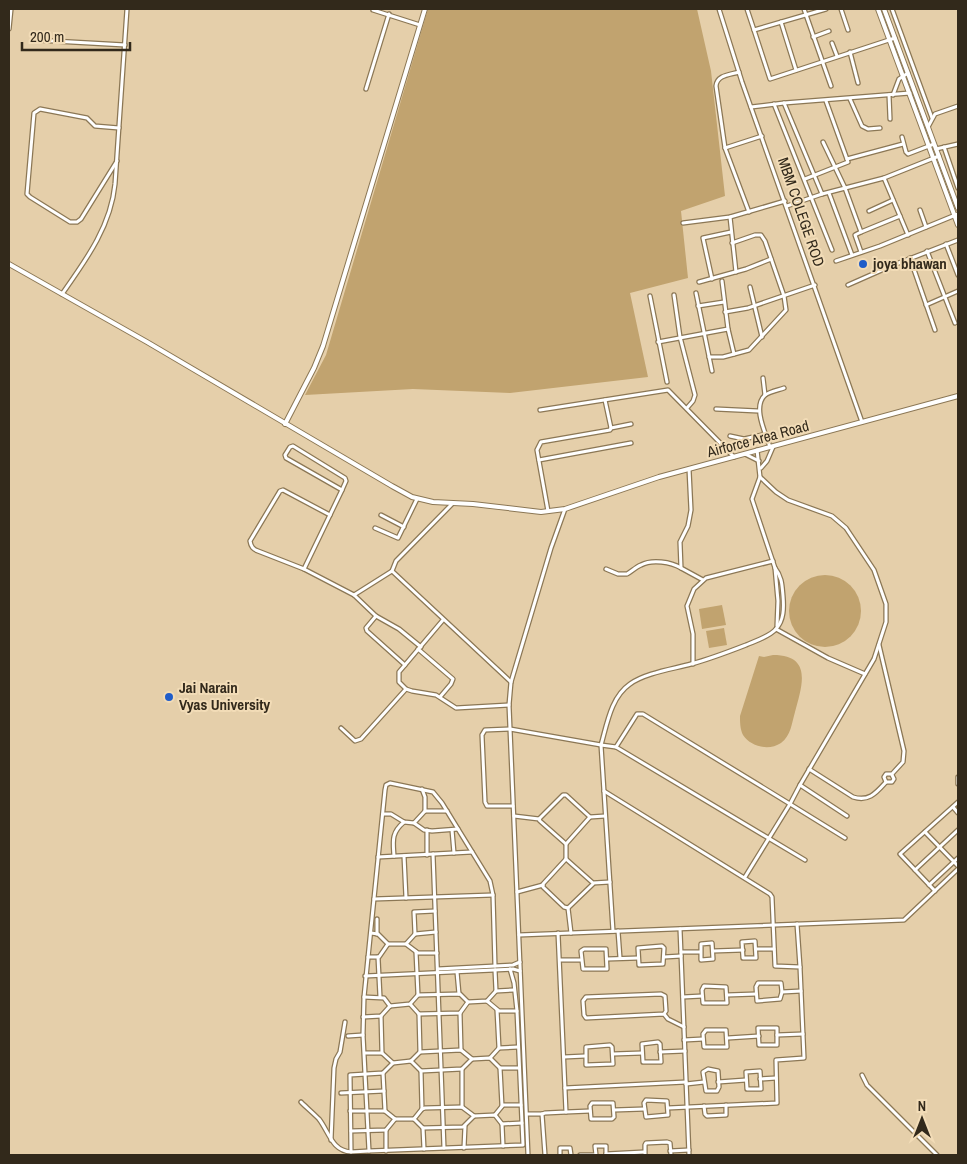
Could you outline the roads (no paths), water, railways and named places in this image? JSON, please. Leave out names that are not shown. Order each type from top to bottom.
[{"type":"street","points":[[9,30],[11,9]]},
{"type":"street","points":[[62,294],[81,268],[106,224],[114,198],[128,9]]},
{"type":"street","points":[[285,424],[314,368],[323,346],[425,9]]},
{"type":"street","name":"MBM COLEGE ROD","points":[[719,9],[751,107],[862,422]]},
{"type":"street","points":[[747,9],[770,79],[895,38]]},
{"type":"street","points":[[804,9],[831,86]]},
{"type":"street","points":[[754,30],[826,9]]},
{"type":"street","points":[[841,9],[848,30]]},
{"type":"street","points":[[878,9],[956,215],[958,225]]},
{"type":"street","points":[[884,9],[958,208]]},
{"type":"street","points":[[892,9],[932,118]]},
{"type":"street","points":[[373,10],[420,25]]},
{"type":"street","points":[[366,89],[388,14]]},
{"type":"street","points":[[781,22],[796,70]]},
{"type":"street","points":[[813,36],[829,31]]},
{"type":"street","points":[[36,40],[125,45]]},
{"type":"street","points":[[832,43],[837,56]]},
{"type":"street","points":[[850,52],[858,82]]},
{"type":"street","points":[[739,72],[720,77],[716,81],[718,106],[726,148],[749,212]]},
{"type":"street","points":[[890,119],[891,95],[898,81],[908,73]]},
{"type":"street","points":[[751,107],[910,93]]},
{"type":"street","points":[[850,99],[862,126],[868,129],[880,128]]},
{"type":"street","points":[[805,179],[848,162],[826,101]]},
{"type":"street","points":[[784,103],[822,194]]},
{"type":"street","points":[[774,104],[832,250]]},
{"type":"street","points":[[928,127],[932,118],[938,112],[958,106]]},
{"type":"street","points":[[117,161],[80,219],[76,222],[70,222],[27,194],[34,113],[36,110],[40,109],[87,118],[95,126],[119,128]]},
{"type":"street","points":[[726,148],[762,136]]},
{"type":"street","points":[[902,137],[908,154],[929,146],[944,147],[958,144]]},
{"type":"street","points":[[823,142],[845,188],[862,232]]},
{"type":"street","points":[[847,159],[904,144]]},
{"type":"street","points":[[944,147],[958,188]]},
{"type":"street","points":[[787,206],[822,194],[884,178],[939,156]]},
{"type":"street","points":[[884,178],[908,235]]},
{"type":"street","points":[[829,193],[852,255]]},
{"type":"street","points":[[869,212],[894,200]]},
{"type":"street","points":[[682,223],[730,218],[785,201]]},
{"type":"street","points":[[920,210],[926,227]]},
{"type":"street","points":[[836,261],[956,215]]},
{"type":"street","points":[[861,252],[855,235],[900,216]]},
{"type":"street","points":[[730,218],[736,272]]},
{"type":"street","points":[[712,278],[703,238],[731,232]]},
{"type":"street","points":[[709,357],[723,357],[750,350],[786,310],[784,296],[761,235],[755,235],[732,243]]},
{"type":"street","points":[[848,285],[927,251],[958,240]]},
{"type":"street","points":[[946,244],[958,275]]},
{"type":"street","points":[[927,251],[955,323]]},
{"type":"street","points":[[910,258],[936,330]]},
{"type":"street","points":[[699,282],[736,272],[771,259]]},
{"type":"street","points":[[9,264],[417,499],[400,537],[396,539],[374,528]]},
{"type":"street","points":[[722,281],[728,329],[734,354]]},
{"type":"street","points":[[726,312],[754,306],[815,285]]},
{"type":"street","points":[[750,287],[762,337]]},
{"type":"street","points":[[926,305],[958,291]]},
{"type":"street","points":[[696,293],[712,371]]},
{"type":"street","points":[[674,295],[680,338],[696,395],[687,408]]},
{"type":"street","points":[[650,296],[667,382]]},
{"type":"street","points":[[698,306],[724,302]]},
{"type":"street","points":[[658,342],[728,329]]},
{"type":"street","points":[[760,468],[767,460],[772,447],[758,411],[765,395],[763,378]]},
{"type":"street","points":[[765,395],[784,388]]},
{"type":"street","points":[[540,410],[668,390],[735,457]]},
{"type":"street","name":"Airforce Area Road","points":[[417,499],[541,512],[565,509],[659,477],[958,396]]},
{"type":"street","points":[[605,400],[611,428]]},
{"type":"street","points":[[716,409],[758,411]]},
{"type":"street","points":[[548,511],[537,450],[541,442],[607,432],[611,428],[631,424]]},
{"type":"street","points":[[730,436],[744,439],[766,434]]},
{"type":"street","points":[[539,460],[630,443]]},
{"type":"street","points":[[304,569],[342,490],[346,478],[293,446],[290,447],[285,455],[286,458],[342,490]]},
{"type":"street","points":[[613,931],[601,745],[615,701],[628,685],[643,678],[694,664],[759,640],[776,628],[782,617],[784,601],[782,578],[775,568],[753,506],[753,495],[760,477],[757,450]]},
{"type":"street","points":[[744,454],[759,461]]},
{"type":"street","points":[[682,568],[680,542],[688,526],[691,510],[689,469]]},
{"type":"street","points":[[745,877],[790,804],[874,659],[886,622],[886,604],[874,570],[846,528],[832,516],[788,500],[760,477]]},
{"type":"street","points":[[330,515],[284,490],[280,491],[250,541],[252,548],[304,569],[354,595],[376,616],[398,629],[453,679],[440,697]]},
{"type":"street","points":[[354,595],[392,572],[396,561],[453,503]]},
{"type":"street","points":[[528,1155],[509,705],[511,682],[565,509]]},
{"type":"street","points":[[381,515],[404,527]]},
{"type":"street","points":[[694,664],[693,634],[687,606],[694,589],[703,580],[774,561]]},
{"type":"street","points":[[606,568],[618,574],[627,574],[640,565],[655,562],[672,564],[703,580]]},
{"type":"street","points":[[392,572],[511,682]]},
{"type":"street","points":[[376,616],[366,628],[367,631],[405,665]]},
{"type":"street","points":[[444,620],[399,672],[399,682],[406,689],[440,697],[456,708],[509,705]]},
{"type":"street","points":[[776,628],[828,658],[865,674]]},
{"type":"street","points":[[879,644],[904,751],[903,762],[892,774],[885,776],[886,782]]},
{"type":"street","points":[[341,728],[356,741],[361,739],[406,689]]},
{"type":"street","points":[[616,747],[637,714],[643,714],[845,838]]},
{"type":"street","points":[[513,806],[487,806],[485,802],[482,761],[482,735],[485,730],[510,729],[616,747],[805,860]]},
{"type":"street","points":[[809,769],[859,799],[870,798],[886,782],[892,782],[894,777],[892,774]]},
{"type":"street","points":[[958,777],[958,784]]},
{"type":"street","points":[[370,1151],[363,1017],[365,976],[385,790],[386,785],[390,783],[433,792],[447,811],[490,882],[493,895],[496,991],[487,1001]]},
{"type":"street","points":[[800,785],[847,816]]},
{"type":"street","points":[[414,824],[425,811],[425,797],[422,789]]},
{"type":"street","points":[[604,791],[772,895],[775,966],[800,967]]},
{"type":"street","points":[[540,819],[563,795],[566,795],[590,817]]},
{"type":"street","points":[[935,891],[900,854],[958,802]]},
{"type":"street","points":[[953,807],[958,812]]},
{"type":"street","points":[[425,811],[447,811]]},
{"type":"street","points":[[383,814],[392,815],[404,822],[432,832],[458,829]]},
{"type":"street","points":[[514,816],[540,819]]},
{"type":"street","points":[[517,892],[543,885],[566,859],[566,844],[590,817],[605,816]]},
{"type":"street","points":[[540,819],[566,844]]},
{"type":"street","points":[[394,856],[394,834],[404,822]]},
{"type":"street","points":[[427,830],[428,855]]},
{"type":"street","points":[[452,830],[454,853]]},
{"type":"street","points":[[915,870],[958,830]]},
{"type":"street","points":[[519,935],[904,920],[958,868],[955,862],[925,832]]},
{"type":"street","points":[[378,857],[472,852]]},
{"type":"street","points":[[433,854],[444,1148]]},
{"type":"street","points":[[404,856],[406,898]]},
{"type":"street","points":[[929,885],[958,858]]},
{"type":"street","points":[[566,859],[593,883]]},
{"type":"street","points":[[568,908],[593,883],[610,882]]},
{"type":"street","points":[[543,885],[564,907],[568,908]]},
{"type":"street","points":[[374,899],[493,895]]},
{"type":"street","points":[[568,908],[571,933]]},
{"type":"street","points":[[415,934],[414,912],[435,911]]},
{"type":"street","points":[[377,919],[377,934]]},
{"type":"street","points":[[668,1108],[777,1103],[776,1060],[804,1058],[797,924]]},
{"type":"street","points":[[680,928],[689,1155]]},
{"type":"street","points":[[618,931],[620,958]]},
{"type":"street","points":[[406,944],[415,934],[436,932]]},
{"type":"street","points":[[371,933],[377,934],[388,944],[406,944],[416,952],[437,953]]},
{"type":"street","points":[[558,933],[566,1112]]},
{"type":"street","points":[[755,941],[756,958],[743,958],[743,950],[742,942],[755,941]]},
{"type":"street","points":[[380,997],[378,957],[388,944]]},
{"type":"street","points":[[702,944],[713,944],[713,959],[702,960],[700,952],[702,944]]},
{"type":"street","points":[[662,946],[664,948],[664,957],[662,965],[640,966],[638,964],[638,949],[639,947],[662,946]]},
{"type":"street","points":[[606,949],[607,959],[608,967],[604,970],[582,969],[581,950],[606,949]]},
{"type":"street","points":[[756,949],[774,949]]},
{"type":"street","points":[[713,951],[743,950]]},
{"type":"street","points":[[416,952],[418,995]]},
{"type":"street","points":[[664,957],[700,952]]},
{"type":"street","points":[[368,957],[378,957]]},
{"type":"street","points":[[607,959],[638,958]]},
{"type":"street","points":[[560,960],[581,960]]},
{"type":"street","points":[[438,971],[457,972],[495,968],[520,962]]},
{"type":"street","points":[[365,976],[495,968],[520,971]]},
{"type":"street","points":[[301,1102],[320,1120],[331,1140],[341,1150],[351,1152],[523,1146],[516,1011],[514,984],[510,969]]},
{"type":"street","points":[[457,972],[459,994]]},
{"type":"street","points":[[760,983],[781,983],[782,992],[781,998],[778,1001],[756,1001],[756,994],[756,985],[760,983]]},
{"type":"street","points":[[704,986],[726,987],[727,1001],[725,1003],[705,1004],[702,1001],[702,996],[704,986]]},
{"type":"street","points":[[496,991],[514,990]]},
{"type":"street","points":[[782,992],[801,992]]},
{"type":"street","points":[[363,1017],[380,1016],[390,1006],[410,1004],[418,995],[459,994],[468,1002]]},
{"type":"street","points":[[664,1014],[666,1011],[665,996],[661,994],[586,997],[583,1001],[584,1016],[586,1018],[664,1014],[684,1027]]},
{"type":"street","points":[[727,995],[756,994]]},
{"type":"street","points":[[683,997],[702,996]]},
{"type":"street","points":[[364,997],[384,998],[390,1006]]},
{"type":"street","points":[[468,1002],[487,1001],[501,1012],[516,1011]]},
{"type":"street","points":[[461,1050],[460,1013],[468,1002]]},
{"type":"street","points":[[410,1004],[419,1014],[420,1052]]},
{"type":"street","points":[[497,1010],[499,1048]]},
{"type":"street","points":[[419,1014],[460,1013]]},
{"type":"street","points":[[380,1016],[382,1053],[392,1063]]},
{"type":"street","points":[[331,1140],[334,1068],[340,1052],[345,1022]]},
{"type":"street","points":[[758,1028],[777,1028],[777,1035],[777,1045],[759,1045],[758,1028]]},
{"type":"street","points":[[706,1030],[726,1030],[728,1038],[727,1047],[725,1048],[704,1048],[703,1034],[706,1030]]},
{"type":"street","points":[[777,1035],[803,1034]]},
{"type":"street","points":[[348,1036],[364,1035]]},
{"type":"street","points":[[728,1038],[759,1036]]},
{"type":"street","points":[[684,1040],[703,1039]]},
{"type":"street","points":[[659,1043],[660,1052],[660,1062],[644,1063],[642,1044],[659,1043]]},
{"type":"street","points":[[610,1045],[613,1054],[613,1064],[611,1065],[588,1066],[586,1064],[586,1047],[610,1045]]},
{"type":"street","points":[[410,1062],[421,1071],[462,1069],[472,1059],[490,1058],[499,1048],[518,1047]]},
{"type":"street","points":[[385,1111],[384,1072],[392,1063],[410,1062],[420,1052],[441,1050],[461,1050],[472,1059]]},
{"type":"street","points":[[660,1052],[685,1051]]},
{"type":"street","points":[[365,1053],[382,1053]]},
{"type":"street","points":[[613,1054],[642,1053]]},
{"type":"street","points":[[564,1056],[585,1056]]},
{"type":"street","points":[[422,1109],[462,1107],[474,1116],[495,1115],[502,1106],[500,1068],[490,1058]]},
{"type":"street","points":[[500,1068],[519,1068]]},
{"type":"street","points":[[462,1069],[462,1107]]},
{"type":"street","points":[[718,1070],[718,1090],[707,1092],[704,1082],[704,1071],[718,1070]]},
{"type":"street","points":[[414,1119],[422,1109],[421,1071]]},
{"type":"street","points":[[760,1071],[760,1080],[761,1089],[747,1089],[746,1072],[760,1071]]},
{"type":"street","points":[[351,1152],[350,1075],[384,1072]]},
{"type":"street","points":[[862,1075],[867,1085],[937,1155]]},
{"type":"street","points":[[760,1080],[776,1078]]},
{"type":"street","points":[[718,1082],[746,1080]]},
{"type":"street","points":[[565,1088],[704,1082]]},
{"type":"street","points":[[341,1093],[384,1091]]},
{"type":"street","points":[[644,1101],[667,1101],[668,1108],[666,1116],[646,1117],[644,1101]]},
{"type":"street","points":[[611,1102],[614,1104],[614,1110],[614,1117],[612,1119],[593,1120],[590,1118],[590,1104],[592,1103],[611,1102]]},
{"type":"street","points":[[502,1106],[521,1105]]},
{"type":"street","points":[[704,1106],[707,1116],[726,1115],[726,1105]]},
{"type":"street","points":[[614,1110],[644,1109]]},
{"type":"street","points":[[350,1111],[385,1111],[395,1119],[414,1119],[423,1128],[424,1149]]},
{"type":"street","points":[[526,1114],[590,1111]]},
{"type":"street","points":[[542,1114],[544,1155]]},
{"type":"street","points":[[495,1115],[502,1124],[503,1146]]},
{"type":"street","points":[[464,1148],[465,1126],[474,1116]]},
{"type":"street","points":[[386,1151],[386,1130],[395,1119]]},
{"type":"street","points":[[502,1124],[522,1123]]},
{"type":"street","points":[[423,1128],[465,1126]]},
{"type":"street","points":[[351,1131],[386,1130]]},
{"type":"street","points":[[580,1155],[596,1155],[595,1146],[606,1146],[606,1155],[644,1154],[645,1145],[648,1143],[668,1142],[671,1153],[689,1150]]},
{"type":"street","points":[[560,1155],[560,1148],[570,1148],[571,1155]]},
{"type":"place","name":"joya bhawan","points":[[863,264]]},
{"type":"place","name":"Jai Narain Vyas University","points":[[169,697]]}]
